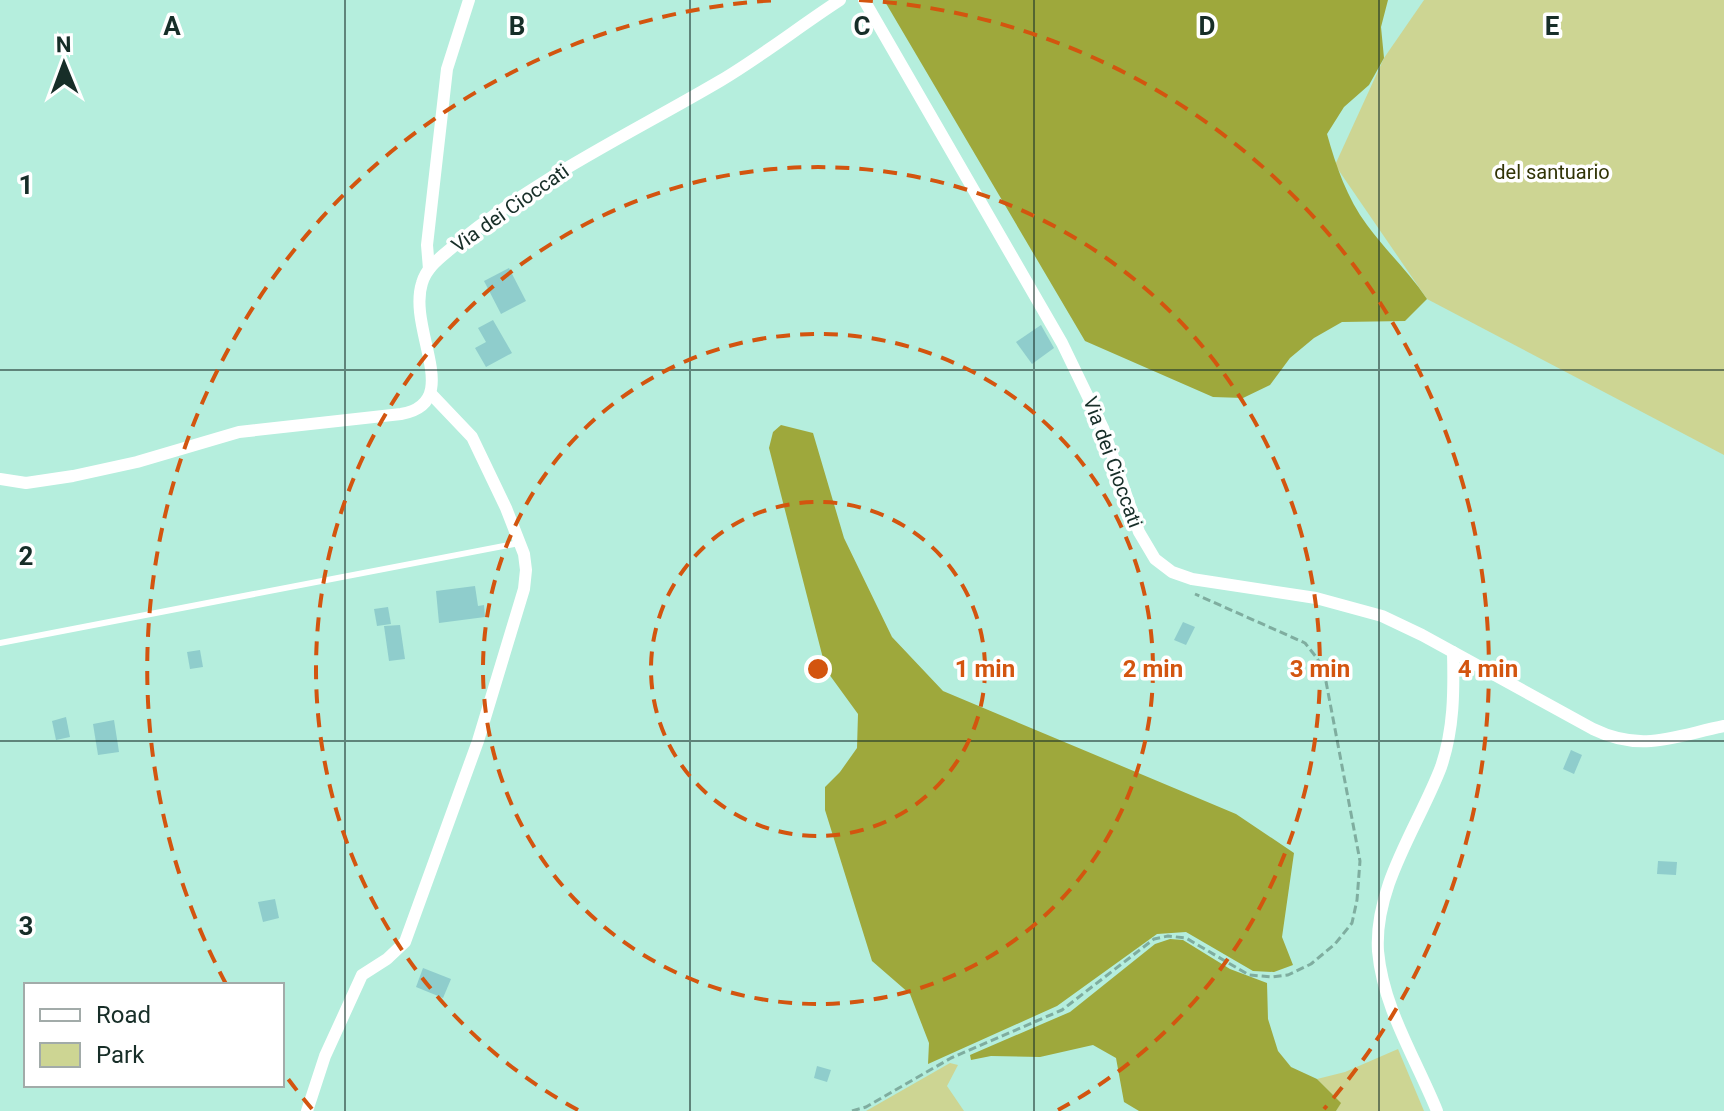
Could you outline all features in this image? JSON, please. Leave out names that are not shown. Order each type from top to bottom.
[{"type":"street","points":[[0,479],[26,483],[73,476],[137,462],[239,432],[407,413],[423,406],[432,395],[432,371],[418,305],[421,285],[429,269],[427,245],[447,69],[469,0]]},
{"type":"street","name":"Via dei Cioccati","points":[[429,269],[463,238],[520,198],[735,72],[840,0]]},
{"type":"street","name":"Via dei Cioccati","points":[[864,0],[1062,343],[1100,421],[1139,532],[1151,554],[1165,568],[1192,579],[1316,598],[1363,609],[1400,624],[1593,729],[1624,741],[1669,740],[1724,726]]},
{"type":"street","points":[[307,1111],[325,1056],[362,975],[387,959],[405,942],[478,741],[524,589],[526,570],[520,542],[506,508],[472,437],[432,395]]},
{"type":"street","points":[[1437,1111],[1391,1005],[1381,971],[1378,942],[1390,883],[1437,776],[1447,745],[1454,698],[1453,652]]},
{"type":"lane","points":[[0,643],[520,542]]},
{"type":"path","points":[[852,1111],[866,1107],[951,1058],[1062,1010],[1154,939],[1168,936],[1186,938],[1249,975],[1272,977],[1288,975],[1311,964],[1335,944],[1352,923],[1360,861],[1324,671],[1305,643],[1195,594]]},
{"type":"green space","points":[[884,0],[1388,0],[1381,27],[1384,58],[1369,85],[1344,107],[1327,134],[1343,181],[1360,215],[1427,299],[1405,321],[1342,322],[1314,338],[1290,358],[1270,385],[1243,398],[1213,397],[1085,341]]},
{"type":"green space","name":"del santuario","points":[[1424,0],[1724,0],[1724,455],[1427,299],[1335,165],[1384,58]]},
{"type":"green space","points":[[781,425],[813,433],[844,538],[892,637],[943,691],[1236,814],[1294,853],[1282,937],[1293,965],[1274,972],[1253,971],[1186,932],[1157,934],[1057,1006],[928,1064],[929,1043],[910,994],[872,961],[825,810],[825,787],[857,748],[858,714],[826,670],[769,448],[773,432]]},
{"type":"green space","points":[[1170,939],[1183,940],[1230,969],[1267,983],[1268,1019],[1278,1051],[1291,1067],[1317,1079],[1341,1103],[1336,1111],[1139,1111],[1124,1102],[1116,1058],[1093,1045],[1040,1057],[991,1056],[971,1060],[970,1055],[1070,1012],[1155,944]]},
{"type":"green space","points":[[1398,1049],[1424,1111],[1336,1111],[1340,1103],[1317,1079],[1345,1072]]},
{"type":"green space","points":[[950,1063],[958,1065],[947,1086],[964,1111],[866,1111]]},
{"type":"building","points":[[509,268],[526,301],[501,314],[484,281]]},
{"type":"building","points":[[493,320],[512,353],[486,367],[475,348],[486,342],[478,328]]},
{"type":"building","points":[[1041,325],[1054,348],[1032,364],[1016,342]]},
{"type":"building","points":[[475,586],[478,606],[484,605],[485,617],[439,623],[436,591]]},
{"type":"building","points":[[388,607],[391,624],[377,626],[374,609]]},
{"type":"building","points":[[1183,622],[1195,627],[1186,645],[1174,640]]},
{"type":"building","points":[[400,625],[405,659],[389,661],[384,626]]},
{"type":"building","points":[[200,650],[203,667],[190,669],[187,652]]},
{"type":"building","points":[[66,717],[70,737],[56,740],[52,721]]},
{"type":"building","points":[[114,720],[119,752],[98,755],[93,724]]},
{"type":"building","points":[[1571,750],[1582,755],[1574,774],[1563,769]]},
{"type":"building","points":[[1658,861],[1677,862],[1676,875],[1657,874]]},
{"type":"building","points":[[275,899],[279,918],[263,922],[258,902]]},
{"type":"building","points":[[423,968],[451,979],[443,998],[416,987]]},
{"type":"building","points":[[817,1066],[831,1070],[827,1082],[814,1078]]}]
